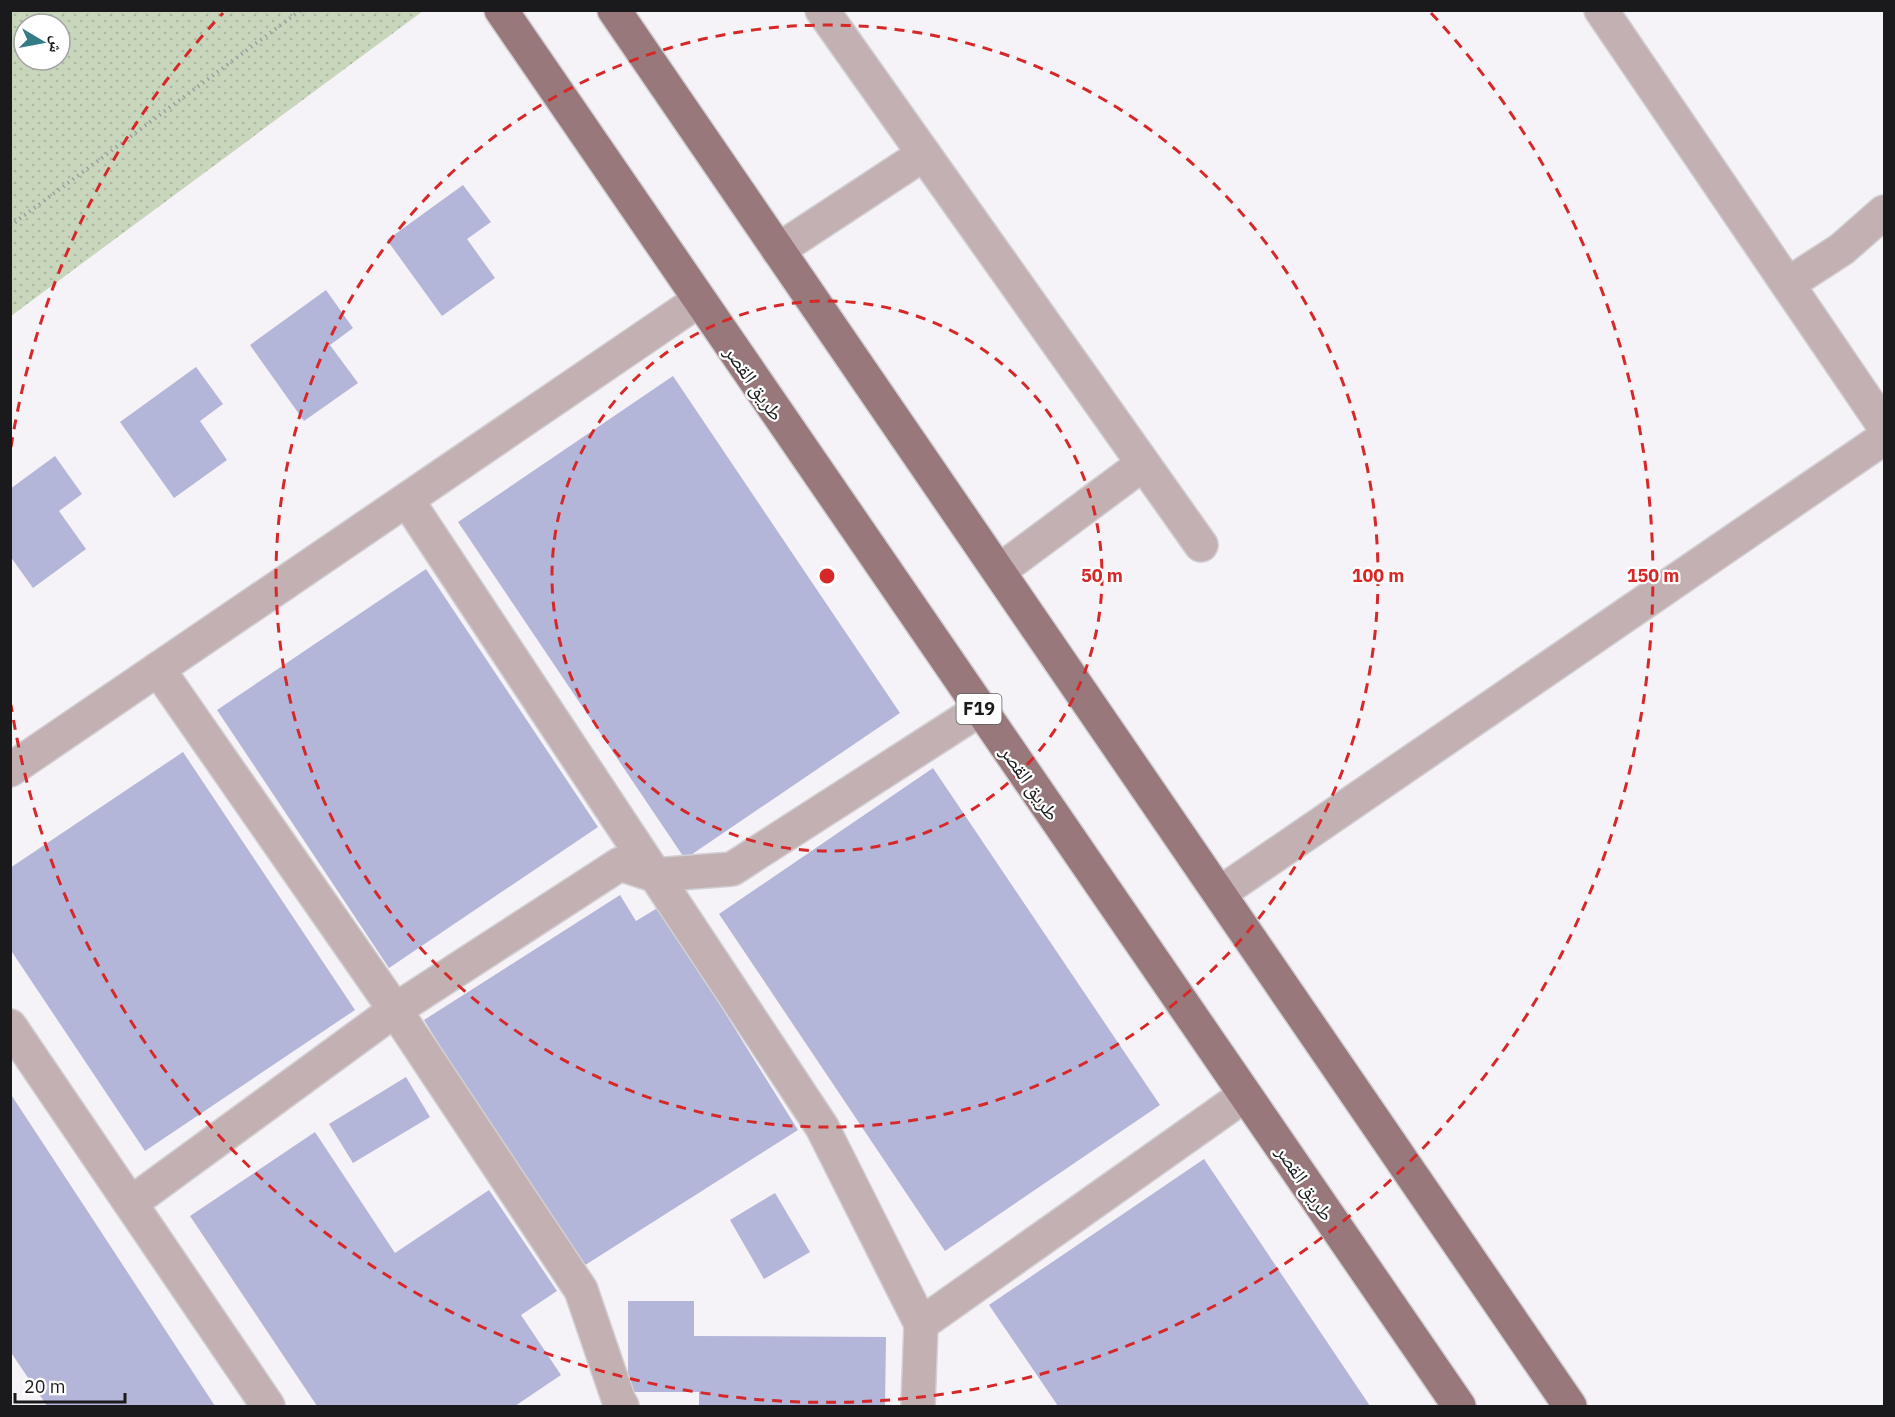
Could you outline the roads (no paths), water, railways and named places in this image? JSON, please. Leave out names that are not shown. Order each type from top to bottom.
[{"type":"main road","name":"طريق القصر","points":[[501,10],[1459,1407]]},
{"type":"main road","points":[[614,10],[1570,1407]]},
{"type":"street","points":[[822,10],[1201,545]]},
{"type":"street","points":[[1601,10],[1884,426]]},
{"type":"street","points":[[778,250],[924,154]]},
{"type":"street","points":[[1788,284],[1842,249],[1884,212]]},
{"type":"street","points":[[10,770],[699,301]]},
{"type":"street","points":[[1220,893],[1884,438]]},
{"type":"street","points":[[999,571],[1143,464]]},
{"type":"street","points":[[407,500],[822,1127],[921,1324],[918,1407]]},
{"type":"street","points":[[158,669],[395,1010],[581,1290],[622,1407]]},
{"type":"street","points":[[131,1203],[395,1010],[620,864],[654,875],[732,869],[980,710]]},
{"type":"street","points":[[10,1026],[268,1407]]},
{"type":"street","points":[[921,1324],[1245,1095]]}]
